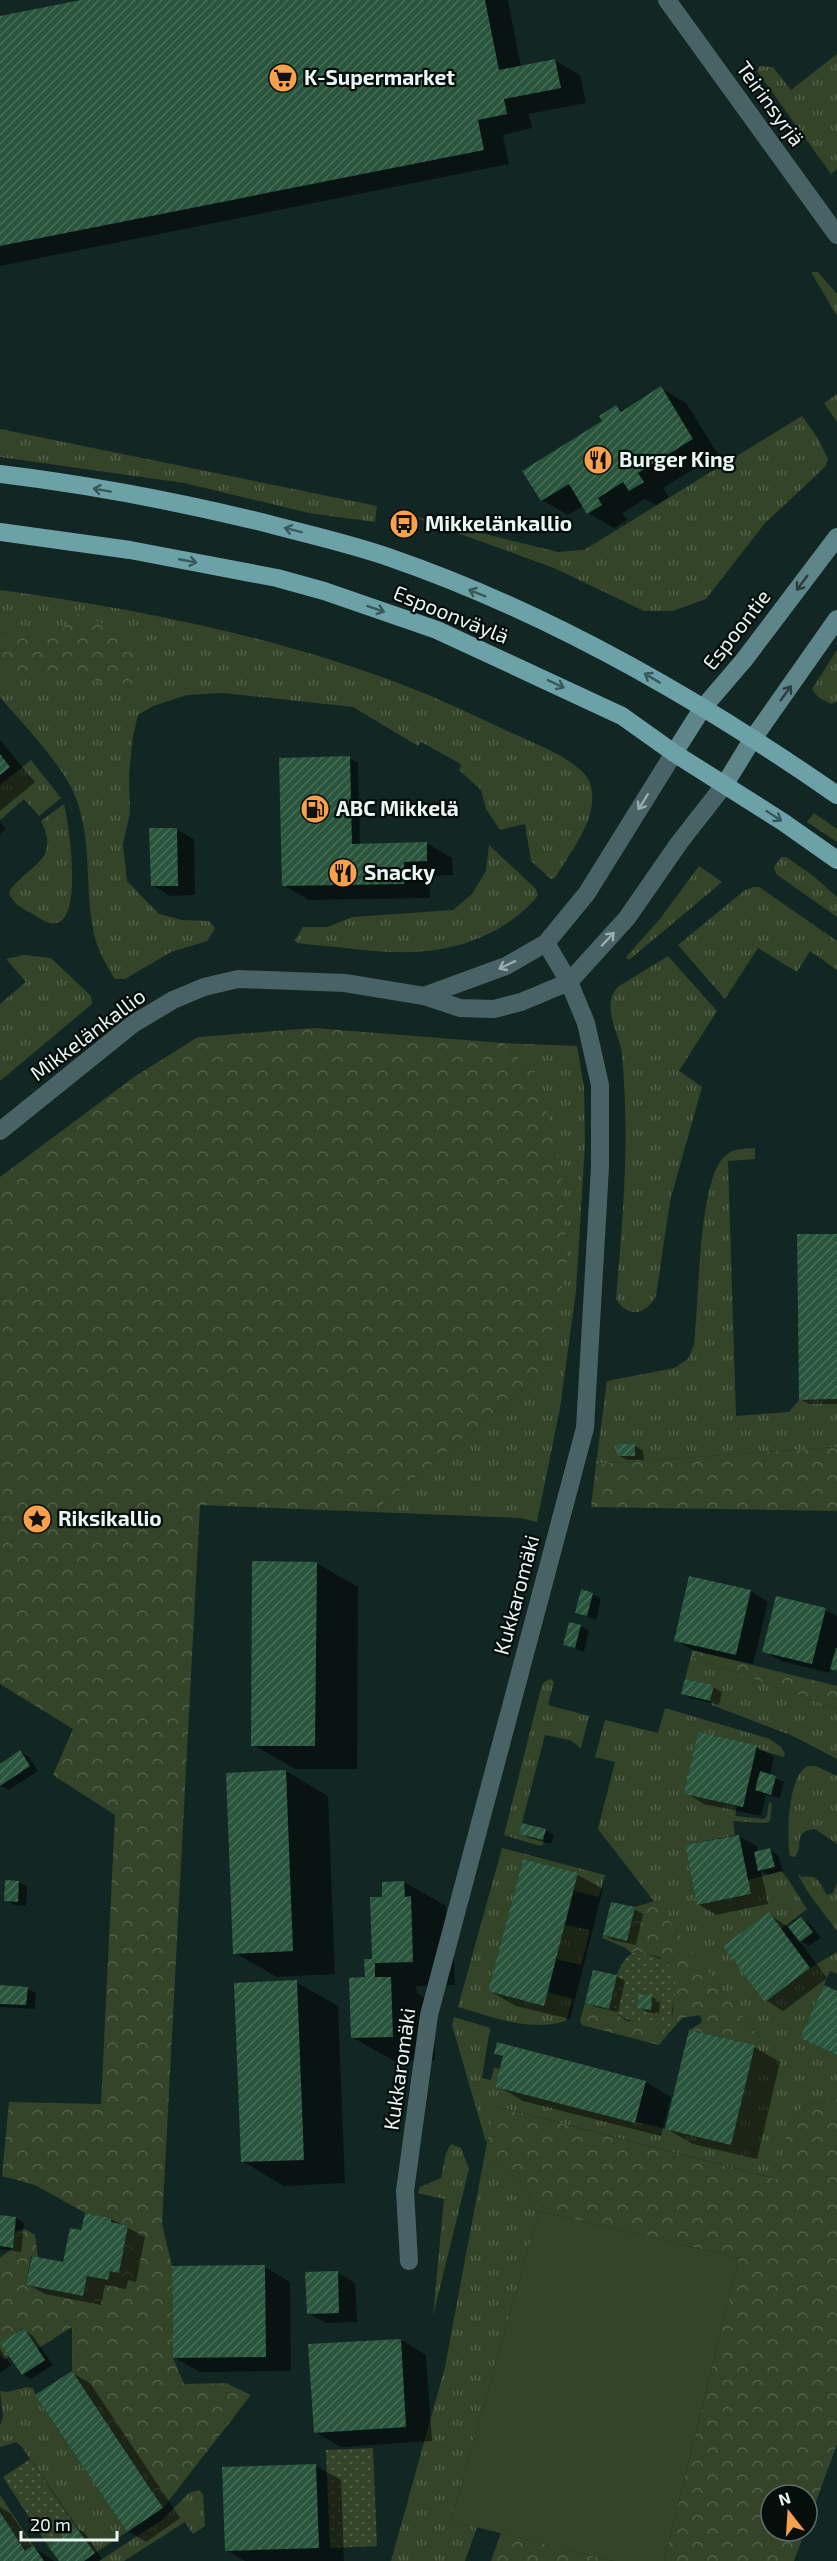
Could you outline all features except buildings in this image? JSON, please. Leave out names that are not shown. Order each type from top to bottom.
[{"type":"main road","name":"Espoonväylä","points":[[0,474],[186,504],[392,558],[520,610],[646,675],[837,795]]},
{"type":"main road","name":"Espoonväylä","points":[[0,532],[130,549],[277,578],[324,591],[437,630],[622,716],[674,753],[725,784],[837,860]]},
{"type":"main road","name":"Espoontie","points":[[674,753],[702,709],[744,660],[837,537]]},
{"type":"main road","points":[[725,784],[752,740],[837,619]]},
{"type":"street","name":"Teirinsyrjä","points":[[667,0],[837,235]]},
{"type":"street","name":"Mikkelänkallio","points":[[424,996],[506,966],[546,943],[587,893],[674,753]]},
{"type":"street","name":"Mikkelänkallio","points":[[0,1131],[133,1024],[174,1000],[204,987],[238,979],[345,983],[424,996],[460,1008],[494,1009],[521,1002],[569,982],[627,918],[679,843],[725,784]]},
{"type":"street","name":"Kukkaromäki","points":[[408,2261],[405,2191],[429,2015],[585,1428],[600,1178],[600,1085],[586,1023],[569,982],[546,943]]},
{"type":"green space","points":[[837,54],[837,169],[831,174],[757,71],[760,66],[773,67],[791,90]]},
{"type":"green space","points":[[811,272],[818,272],[837,294],[837,316]]},
{"type":"green space","points":[[837,394],[837,422],[824,403]]},
{"type":"green space","points":[[802,416],[817,437],[828,459],[825,467],[765,523],[706,599],[673,611],[644,611],[554,568],[408,515],[558,552],[584,550]]},
{"type":"green space","points":[[0,429],[377,506],[375,522],[309,513],[184,483],[0,457]]},
{"type":"green space","points":[[0,590],[103,606],[206,626],[357,668],[447,703],[545,748],[578,767],[590,783],[592,795],[591,808],[583,833],[555,878],[551,879],[531,861],[525,824],[500,830],[486,809],[481,790],[459,770],[461,764],[421,742],[418,746],[353,707],[223,693],[187,695],[153,706],[138,715],[129,773],[130,813],[123,844],[127,881],[159,914],[182,920],[209,921],[215,928],[207,941],[171,952],[125,979],[115,979],[101,955],[94,936],[84,828],[75,796],[52,758],[0,697],[0,678],[81,678],[139,687],[137,637],[103,625],[64,628],[39,637],[0,632]]},
{"type":"green space","points":[[72,612],[137,636],[140,688],[81,678],[0,678],[0,632],[39,636],[64,628]]},
{"type":"green space","points":[[837,650],[837,702],[831,704],[818,697],[812,689]]},
{"type":"green space","points":[[31,760],[61,798],[39,816],[24,799],[0,820],[0,785]]},
{"type":"green space","points":[[64,804],[71,849],[72,888],[70,904],[65,917],[57,923],[51,923],[20,906],[9,892],[45,854],[46,835],[41,821]]},
{"type":"green space","points":[[814,813],[837,829],[837,842],[807,822]]},
{"type":"green space","points":[[489,845],[536,889],[538,895],[516,917],[488,934],[457,946],[412,952],[385,952],[297,943],[295,940],[303,927],[327,927],[353,917],[453,910],[472,894],[486,871]]},
{"type":"green space","points":[[781,857],[786,857],[812,875],[837,897],[837,917],[776,874],[774,867]]},
{"type":"green space","points":[[699,866],[722,882],[629,960],[626,957],[659,920]]},
{"type":"green space","points":[[759,887],[837,941],[837,970],[810,951],[797,972],[758,948],[725,999],[678,945],[745,890]]},
{"type":"green space","points":[[24,955],[51,958],[91,996],[92,1004],[0,1081],[0,1004],[26,982],[6,959]]},
{"type":"green space","points":[[668,956],[717,1011],[679,1071],[702,1087],[670,1201],[656,1296],[642,1311],[631,1312],[616,1299],[623,1207],[625,1117],[622,1055],[612,1019],[611,1002],[619,986]]},
{"type":"green space","points":[[314,1028],[503,1043],[537,1076],[561,1165],[567,1270],[538,1377],[373,1512],[200,1505],[162,2224],[172,2266],[173,2358],[184,2384],[226,2383],[251,2395],[163,2508],[72,2371],[72,2327],[37,2349],[23,2328],[1,2343],[9,2356],[4,2360],[0,2355],[0,2258],[13,2248],[15,2231],[25,2229],[35,2235],[38,2257],[31,2256],[26,2285],[83,2296],[87,2276],[108,2280],[110,2271],[119,2272],[128,2226],[111,2222],[111,2218],[85,2213],[35,2185],[2,2176],[9,2102],[101,2104],[115,1815],[53,1775],[73,1729],[0,1684],[0,1177],[134,1077],[198,1037]]},
{"type":"green space","points":[[503,1043],[577,1046],[584,1087],[585,1144],[576,1291],[560,1408],[537,1522],[521,1518],[373,1512],[538,1377],[537,1076]]},
{"type":"green space","points":[[755,1148],[755,1159],[728,1161],[736,1416],[789,1412],[799,1400],[837,1399],[837,1447],[596,1464],[607,1381],[674,1368],[688,1359],[694,1345],[704,1220],[714,1174],[722,1159],[729,1153]]},
{"type":"green space","points":[[837,1447],[837,1511],[591,1507],[596,1464]]},
{"type":"green space","points":[[692,1650],[837,1686],[837,1709],[691,1656]]},
{"type":"green space","points":[[691,1656],[837,1709],[837,1759],[793,1736],[712,1705],[710,1701],[714,1685],[685,1679]]},
{"type":"green space","points":[[551,1679],[554,1682],[548,1705],[589,1716],[581,1748],[570,1740],[545,1735],[519,1834],[543,1840],[544,1844],[540,1846],[504,1835],[541,1688],[544,1682]]},
{"type":"green space","points":[[665,1708],[770,1739],[781,1747],[785,1754],[784,1757],[756,1749],[757,1745],[698,1732],[685,1794],[737,1806],[735,1816],[764,1819],[767,1816],[769,1802],[772,1803],[770,1821],[766,1823],[733,1821],[735,1835],[685,1845],[697,1905],[750,1895],[748,1880],[781,1871],[788,1879],[807,1909],[781,1929],[769,1913],[765,2001],[810,1968],[837,1952],[837,1974],[830,1971],[800,2038],[837,2055],[837,2099],[803,2105],[790,2122],[777,2179],[495,2106],[491,2130],[486,2142],[452,2025],[454,2017],[490,2028],[482,2078],[491,2080],[494,2068],[500,2069],[495,2087],[731,2145],[755,2045],[761,2040],[598,1829],[615,1762],[595,1757],[605,1720],[658,1733]]},
{"type":"green space","points":[[808,1766],[816,1766],[837,1776],[837,1844],[815,1829],[808,1831],[801,1836],[795,1857],[790,1856],[789,1847],[790,1806],[796,1781],[801,1771]]},
{"type":"green space","points":[[502,1848],[605,1875],[599,1897],[574,1891],[578,1873],[523,1859],[488,1991],[544,2005],[547,1992],[573,1999],[566,2021],[539,2025],[525,2024],[458,2007]]},
{"type":"green space","points":[[797,1873],[802,1877],[815,1878],[827,1895],[833,1893],[837,1883],[837,1931],[809,1894]]},
{"type":"green space","points":[[654,1901],[761,2040],[755,2045],[689,2030],[701,2023],[702,2019],[699,2015],[683,2018],[678,2023],[672,2018],[675,1991],[660,1957],[636,1951],[631,1953],[626,1948],[602,1938],[603,1935],[627,1941],[635,1907]]},
{"type":"green space","points":[[565,1925],[590,1930],[581,1965],[556,1959]]},
{"type":"green space","points":[[636,1951],[661,1959],[667,1963],[674,1975],[675,1994],[672,2018],[678,2023],[668,2034],[661,2023],[634,2022],[609,2009],[620,1968],[629,1955]]},
{"type":"green space","points":[[585,2003],[609,2009],[627,2021],[661,2023],[668,2034],[659,2045],[582,2025],[580,2021]]},
{"type":"green space","points":[[837,2099],[837,2444],[819,2493],[819,2483],[759,2483],[759,2543],[801,2543],[794,2561],[664,2561],[739,2258],[539,2211],[519,2179],[484,2158],[494,2106],[776,2179],[790,2122],[803,2105]]},
{"type":"green space","points":[[451,2144],[461,2148],[469,2169],[433,2316],[444,2199],[418,2193],[420,2187],[441,2178],[446,2153]]},
{"type":"green space","points":[[484,2158],[519,2179],[539,2211],[451,2521],[477,2527],[465,2561],[391,2561],[445,2367]]},
{"type":"green space","points":[[539,2211],[739,2258],[664,2561],[613,2561],[451,2521]]},
{"type":"green space","points":[[27,2387],[34,2389],[35,2395],[127,2532],[95,2553],[22,2447],[16,2442],[0,2447],[0,2426],[3,2417],[0,2391],[7,2392]]},
{"type":"green space","points":[[373,2448],[377,2546],[330,2548],[326,2450]]},
{"type":"green space","points":[[30,2459],[76,2527],[48,2546],[3,2477]]},
{"type":"green space","points":[[199,2490],[203,2494],[205,2526],[193,2534],[185,2522],[124,2561],[99,2561],[162,2520],[189,2493]]},
{"type":"green space","points":[[0,2495],[33,2545],[25,2551],[0,2512]]},
{"type":"green space","points":[[501,2533],[613,2561],[491,2561]]},
{"type":"place","name":"K-Supermarket","points":[[283,78]]},
{"type":"place","name":"Burger King","points":[[598,460]]},
{"type":"place","name":"Mikkelänkallio","points":[[404,524]]},
{"type":"place","name":"ABC Mikkelä","points":[[315,809]]},
{"type":"place","name":"Snacky","points":[[343,873]]},
{"type":"place","name":"Riksikallio","points":[[37,1519]]}]
